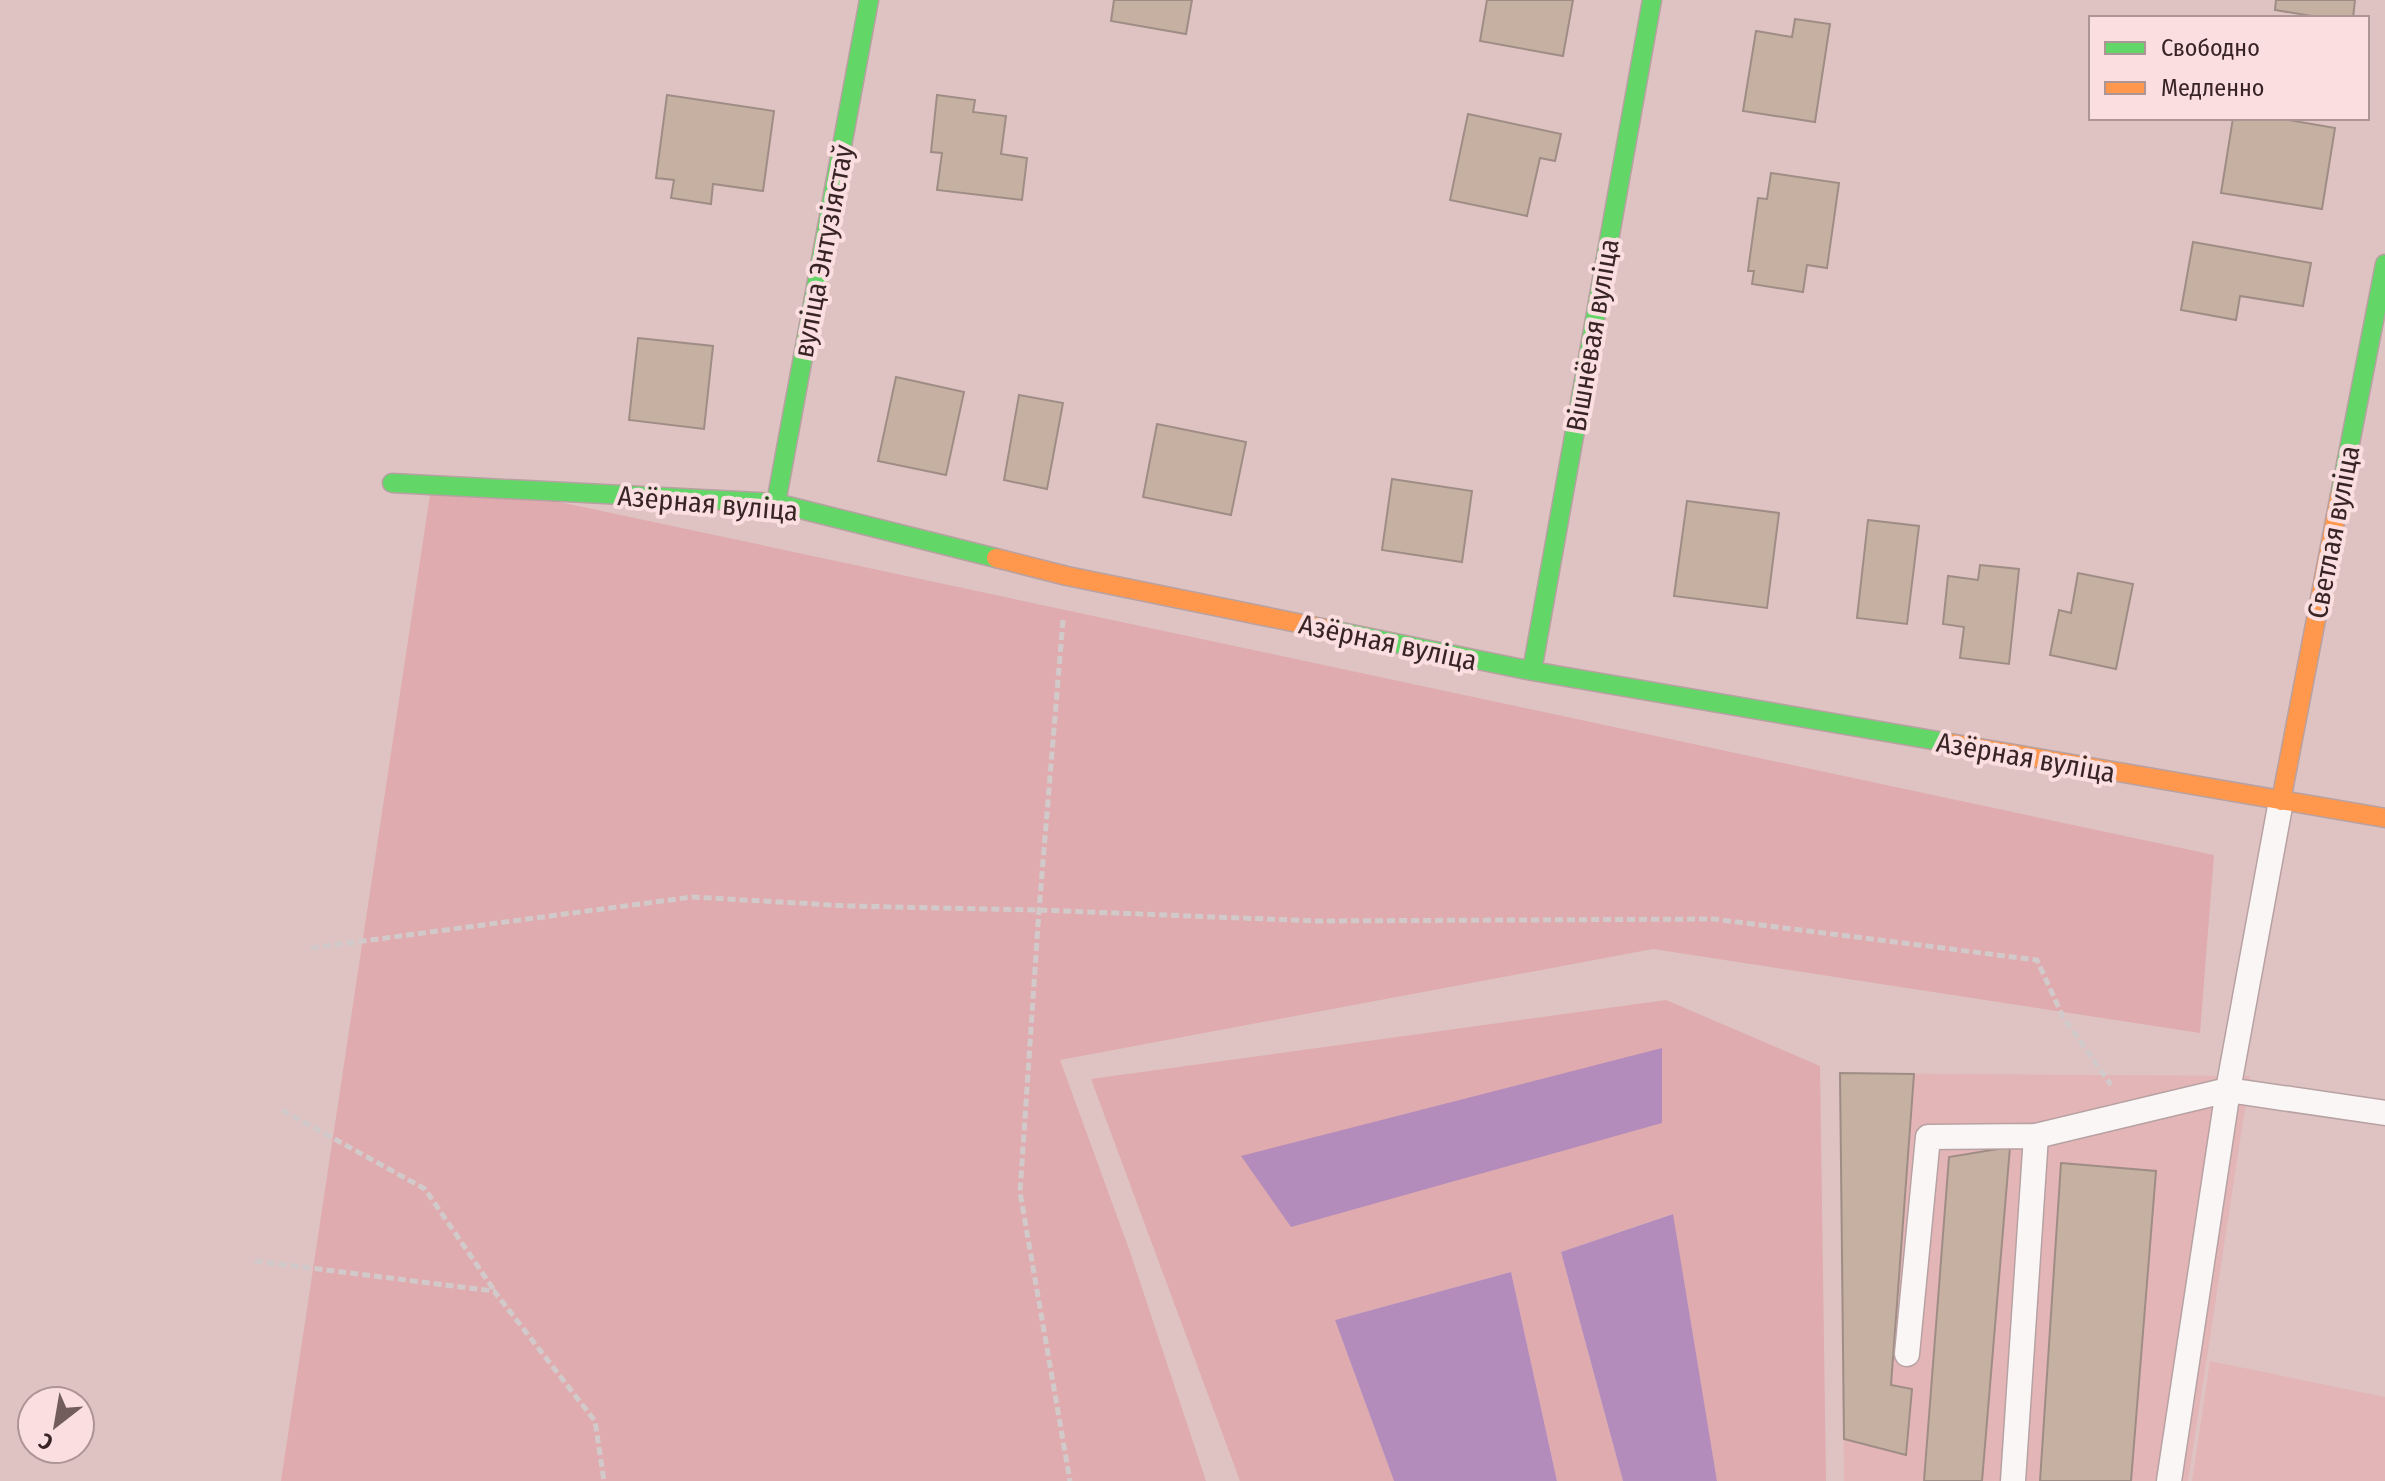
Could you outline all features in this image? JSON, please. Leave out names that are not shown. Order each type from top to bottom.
[{"type":"street","name":"вуліца Энтузіястаў","points":[[776,503],[869,0]]},
{"type":"street","name":"Вішнёвая вуліца","points":[[1532,671],[1652,0]]},
{"type":"street","name":"Светлая вуліца","points":[[2281,801],[2385,264]]},
{"type":"street","name":"Азёрная вуліца","points":[[392,483],[776,503],[1067,576],[1532,671],[2385,818]]},
{"type":"lane","points":[[2169,1481],[2228,1090],[2281,801]]},
{"type":"lane","points":[[1907,1354],[1928,1137],[2036,1136],[2228,1090],[2385,1113]]},
{"type":"lane","points":[[2013,1481],[2036,1136]]},
{"type":"path","points":[[1067,576],[1039,910],[1020,1192],[1070,1481]]},
{"type":"path","points":[[311,948],[692,897],[850,906],[1317,921],[1714,919],[2037,960],[2063,1017],[2131,1113]]},
{"type":"path","points":[[282,1110],[425,1189],[494,1291],[595,1421],[604,1481]]},
{"type":"path","points":[[255,1261],[494,1291]]},
{"type":"shaded area","points":[[433,475],[2214,855],[2200,1033],[1653,949],[1060,1060],[1129,1249],[1206,1481],[281,1481]]},
{"type":"shaded area","points":[[1666,1000],[1820,1066],[1826,1481],[1717,1481],[1672,1214],[1561,1252],[1623,1481],[1557,1481],[1511,1272],[1335,1320],[1394,1481],[1240,1481],[1091,1079]]},
{"type":"shaded area","points":[[1662,1048],[1662,1123],[1291,1227],[1241,1156]]},
{"type":"shaded area","points":[[1840,1073],[2250,1076],[2188,1481],[1844,1481]]},
{"type":"shaded area","points":[[1673,1214],[1717,1481],[1623,1481],[1561,1252]]},
{"type":"shaded area","points":[[1511,1272],[1557,1481],[1394,1481],[1335,1320]]},
{"type":"shaded area","points":[[2210,1361],[2385,1397],[2385,1481],[2192,1481]]},
{"type":"building","points":[[1114,0],[1192,0],[1186,34],[1111,21]]},
{"type":"building","points":[[1487,0],[1573,0],[1563,56],[1480,41]]},
{"type":"building","points":[[2276,0],[2355,0],[2353,16],[2312,16],[2275,10]]},
{"type":"building","points":[[1795,19],[1830,24],[1815,122],[1743,111],[1756,31],[1792,37]]},
{"type":"building","points":[[667,95],[774,111],[763,191],[713,184],[711,204],[671,198],[674,180],[656,178]]},
{"type":"building","points":[[937,95],[975,100],[973,112],[1006,116],[1001,154],[1027,158],[1022,200],[937,190],[942,153],[931,152]]},
{"type":"building","points":[[1468,114],[1561,134],[1555,161],[1540,158],[1527,216],[1450,200]]},
{"type":"building","points":[[2233,120],[2289,120],[2335,128],[2322,209],[2221,193]]},
{"type":"building","points":[[1771,173],[1839,183],[1827,268],[1807,265],[1803,292],[1752,284],[1754,271],[1748,271],[1758,198],[1767,199]]},
{"type":"building","points":[[2193,242],[2311,263],[2303,306],[2240,296],[2236,320],[2181,310]]},
{"type":"building","points":[[638,338],[713,346],[704,429],[629,420]]},
{"type":"building","points":[[896,377],[964,392],[946,475],[878,461]]},
{"type":"building","points":[[1019,395],[1063,403],[1047,489],[1004,480]]},
{"type":"building","points":[[1157,424],[1246,442],[1231,515],[1143,497]]},
{"type":"building","points":[[1392,479],[1472,491],[1462,562],[1382,550]]},
{"type":"building","points":[[1687,501],[1779,513],[1767,608],[1674,596]]},
{"type":"building","points":[[1868,520],[1919,526],[1907,624],[1857,618]]},
{"type":"building","points":[[1980,565],[2019,569],[2009,664],[1960,658],[1964,627],[1943,624],[1948,576],[1978,580]]},
{"type":"building","points":[[2078,573],[2133,584],[2116,669],[2050,655],[2059,610],[2071,613]]},
{"type":"building","points":[[1840,1073],[1914,1074],[1891,1385],[1912,1389],[1906,1455],[1844,1439]]},
{"type":"building","points":[[2010,1147],[1982,1481],[1924,1481],[1949,1157]]},
{"type":"building","points":[[2061,1163],[2156,1171],[2131,1481],[2040,1481]]},
{"type":"traffic: fast","points":[[776,503],[869,0]]},
{"type":"traffic: fast","points":[[1532,671],[1652,0]]},
{"type":"traffic: fast","points":[[2340,495],[2385,264]]},
{"type":"traffic: fast","points":[[392,483],[776,503],[996,558]]},
{"type":"traffic: fast","points":[[1327,629],[1532,671],[1950,743]]},
{"type":"traffic: slow","points":[[2281,801],[2340,495]]},
{"type":"traffic: slow","points":[[996,558],[1067,576],[1327,629]]},
{"type":"traffic: slow","points":[[1950,743],[2385,818]]}]
